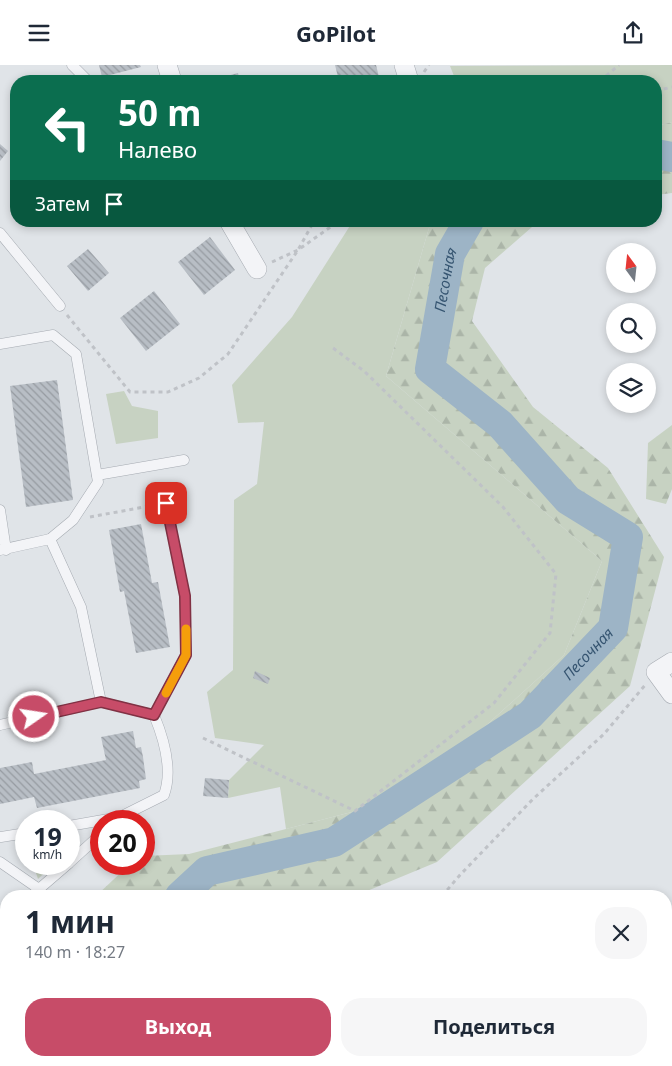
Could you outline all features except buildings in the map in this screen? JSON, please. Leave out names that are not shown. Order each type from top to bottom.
[{"type":"street","points":[[233,227],[258,269]]},
{"type":"street","points":[[672,662],[656,672],[672,694]]},
{"type":"lane","points":[[72,65],[82,75]]},
{"type":"lane","points":[[0,233],[60,306]]},
{"type":"lane","points":[[0,344],[53,335],[76,354],[98,482],[73,520],[50,539],[3,550],[0,510]]},
{"type":"lane","points":[[97,475],[184,460]]},
{"type":"lane","points":[[135,810],[164,795],[169,781],[162,735],[154,715],[186,655],[185,596],[166,503]]},
{"type":"lane","points":[[50,539],[81,607],[101,702]]},
{"type":"lane","points":[[0,725],[101,702],[154,715]]},
{"type":"lane","points":[[1,837],[15,835]]},
{"type":"lane","points":[[80,852],[90,844]]},
{"type":"lane","points":[[0,862],[33,890]]},
{"type":"lane","points":[[39,890],[55,875]]},
{"type":"path","points":[[607,75],[619,65]]},
{"type":"path","points":[[60,306],[130,392],[168,392],[199,378],[228,354],[311,227]]},
{"type":"path","points":[[258,269],[298,249],[330,227]]},
{"type":"path","points":[[203,738],[355,811],[494,703],[550,633],[556,574],[503,507],[364,371],[333,348]]},
{"type":"path","points":[[73,520],[166,503]]},
{"type":"path","points":[[448,890],[533,799],[604,734],[656,672]]},
{"type":"green space","points":[[672,65],[672,122],[662,124],[662,75],[454,75],[450,66]]},
{"type":"green space","points":[[672,122],[672,193],[662,194],[662,124]]},
{"type":"green space","points":[[349,227],[429,227],[386,376],[602,561],[564,655],[406,798],[286,829],[280,787],[228,798],[229,780],[264,745],[215,738],[207,692],[233,670],[234,500],[257,484],[264,422],[238,423],[232,385],[292,317]]},
{"type":"green space","points":[[429,227],[532,227],[485,268],[472,321],[533,407],[608,468],[664,557],[630,686],[437,862],[369,890],[102,890],[118,875],[155,875],[155,856],[189,854],[406,798],[564,655],[602,561],[386,376]]},
{"type":"green space","points":[[124,391],[132,406],[158,411],[158,438],[116,444],[106,394]]},
{"type":"green space","points":[[672,425],[672,489],[666,504],[646,499],[648,443]]},
{"type":"waterway","name":"Песочная","points":[[662,155],[672,157]]},
{"type":"waterway","name":"Песочная","points":[[186,890],[207,871],[334,842],[530,715],[613,628],[628,537],[568,500],[500,424],[430,369],[450,254],[466,227]]},
{"type":"slow traffic","points":[[166,693],[186,655],[186,629]]},
{"type":"route","points":[[34,717],[101,702],[154,715],[186,655],[185,596],[166,503]]}]
